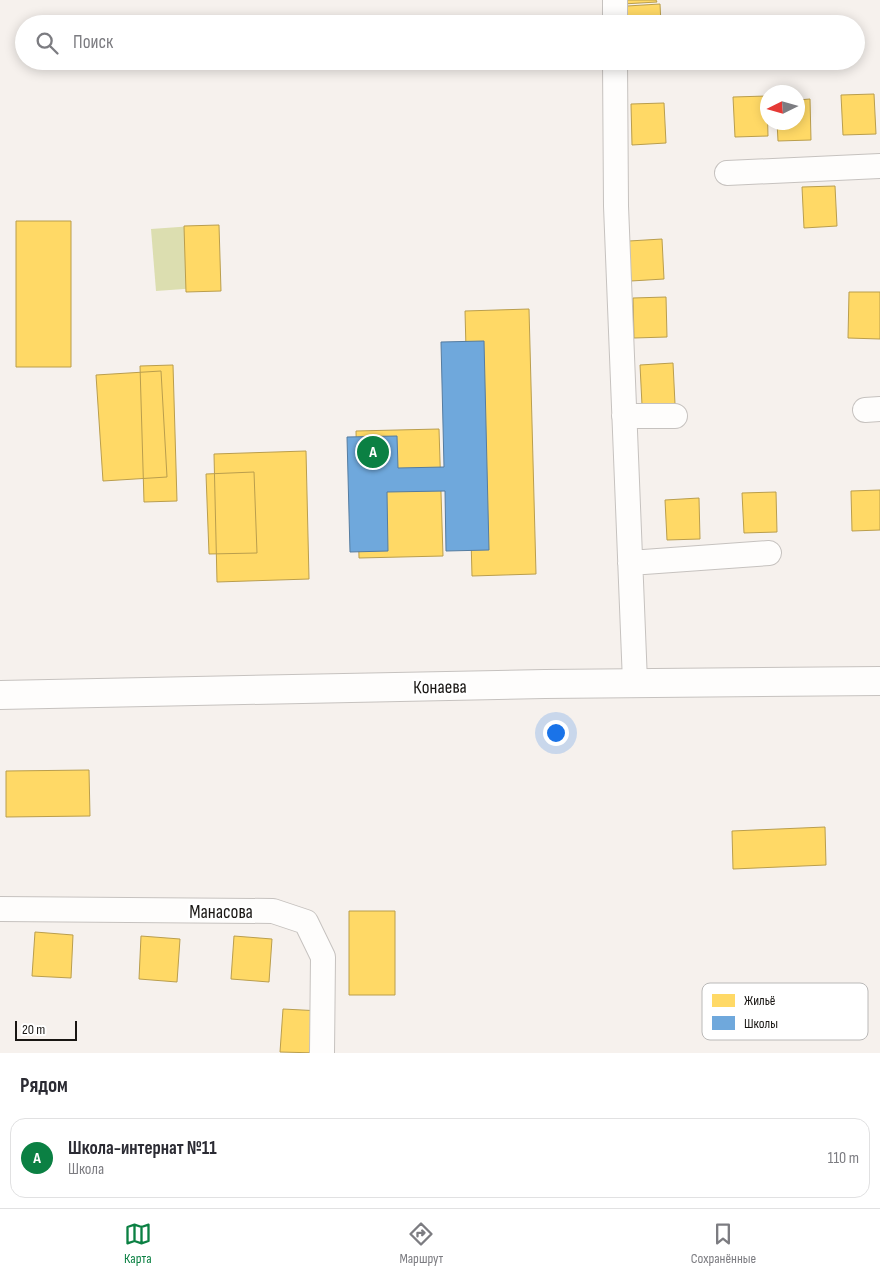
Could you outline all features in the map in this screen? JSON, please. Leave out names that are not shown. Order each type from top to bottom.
[{"type":"main road","name":"Конаева","points":[[0,695],[635,682],[880,681]]},
{"type":"street","points":[[615,0],[615,15]]},
{"type":"street","points":[[615,70],[616,206],[635,682]]},
{"type":"street","points":[[727,173],[880,166]]},
{"type":"street","points":[[624,416],[676,416]]},
{"type":"street","points":[[630,562],[770,553]]},
{"type":"street","name":"Манасова","points":[[0,909],[273,911],[306,922],[323,957],[322,1053]]},
{"type":"green space","points":[[193,226],[198,288],[156,291],[151,229]]},
{"type":"building: Жильё","points":[[623,0],[656,0],[657,2],[623,4]]},
{"type":"building: Жильё","points":[[660,4],[661,15],[627,15],[627,6]]},
{"type":"building: Жильё","points":[[874,94],[876,134],[843,135],[841,95]]},
{"type":"building: Жильё","points":[[760,96],[760,130],[768,130],[768,136],[735,137],[733,97]]},
{"type":"building: Жильё","points":[[805,99],[810,99],[811,140],[778,141],[777,130],[805,130]]},
{"type":"building: Жильё","points":[[664,103],[666,143],[632,145],[631,104]]},
{"type":"building: Жильё","points":[[835,186],[837,226],[804,228],[802,187]]},
{"type":"building: Жильё","points":[[16,221],[71,221],[71,367],[16,367]]},
{"type":"building: Жильё","points":[[219,225],[221,291],[186,292],[184,226]]},
{"type":"building: Жильё","points":[[662,239],[664,279],[631,281],[629,241]]},
{"type":"building: Жильё","points":[[849,292],[880,292],[880,339],[848,338]]},
{"type":"building: Жильё","points":[[666,297],[667,337],[634,338],[633,298]]},
{"type":"building: Жильё","points":[[529,309],[536,574],[472,576],[465,311]]},
{"type":"building: Жильё","points":[[673,363],[675,404],[642,405],[640,365]]},
{"type":"building: Жильё","points":[[173,365],[177,501],[144,502],[140,366]]},
{"type":"building: Жильё","points":[[161,371],[167,477],[103,481],[96,375]]},
{"type":"building: Жильё","points":[[439,429],[443,556],[359,558],[356,431]]},
{"type":"building: Жильё","points":[[306,451],[309,579],[217,582],[214,454]]},
{"type":"building: Жильё","points":[[254,472],[257,553],[209,554],[206,474]]},
{"type":"building: Жильё","points":[[880,490],[880,530],[852,531],[851,491]]},
{"type":"building: Жильё","points":[[776,492],[777,532],[744,533],[742,493]]},
{"type":"building: Жильё","points":[[699,498],[700,539],[667,540],[665,500]]},
{"type":"building: Жильё","points":[[89,770],[90,816],[6,817],[6,771]]},
{"type":"building: Жильё","points":[[825,827],[826,865],[733,869],[732,831]]},
{"type":"building: Жильё","points":[[349,911],[395,911],[395,995],[349,995]]},
{"type":"building: Жильё","points":[[35,932],[73,935],[71,978],[32,976]]},
{"type":"building: Жильё","points":[[141,936],[180,939],[177,982],[139,979]]},
{"type":"building: Жильё","points":[[234,936],[272,939],[269,982],[231,979]]},
{"type":"building: Жильё","points":[[283,1009],[321,1011],[318,1053],[280,1052]]},
{"type":"building: Школы","points":[[484,341],[489,550],[446,551],[445,491],[387,492],[388,551],[350,552],[347,437],[397,436],[398,468],[444,467],[441,342]]},
{"type":"place","name":"Школа-интернат №11","points":[[373,452]]}]
